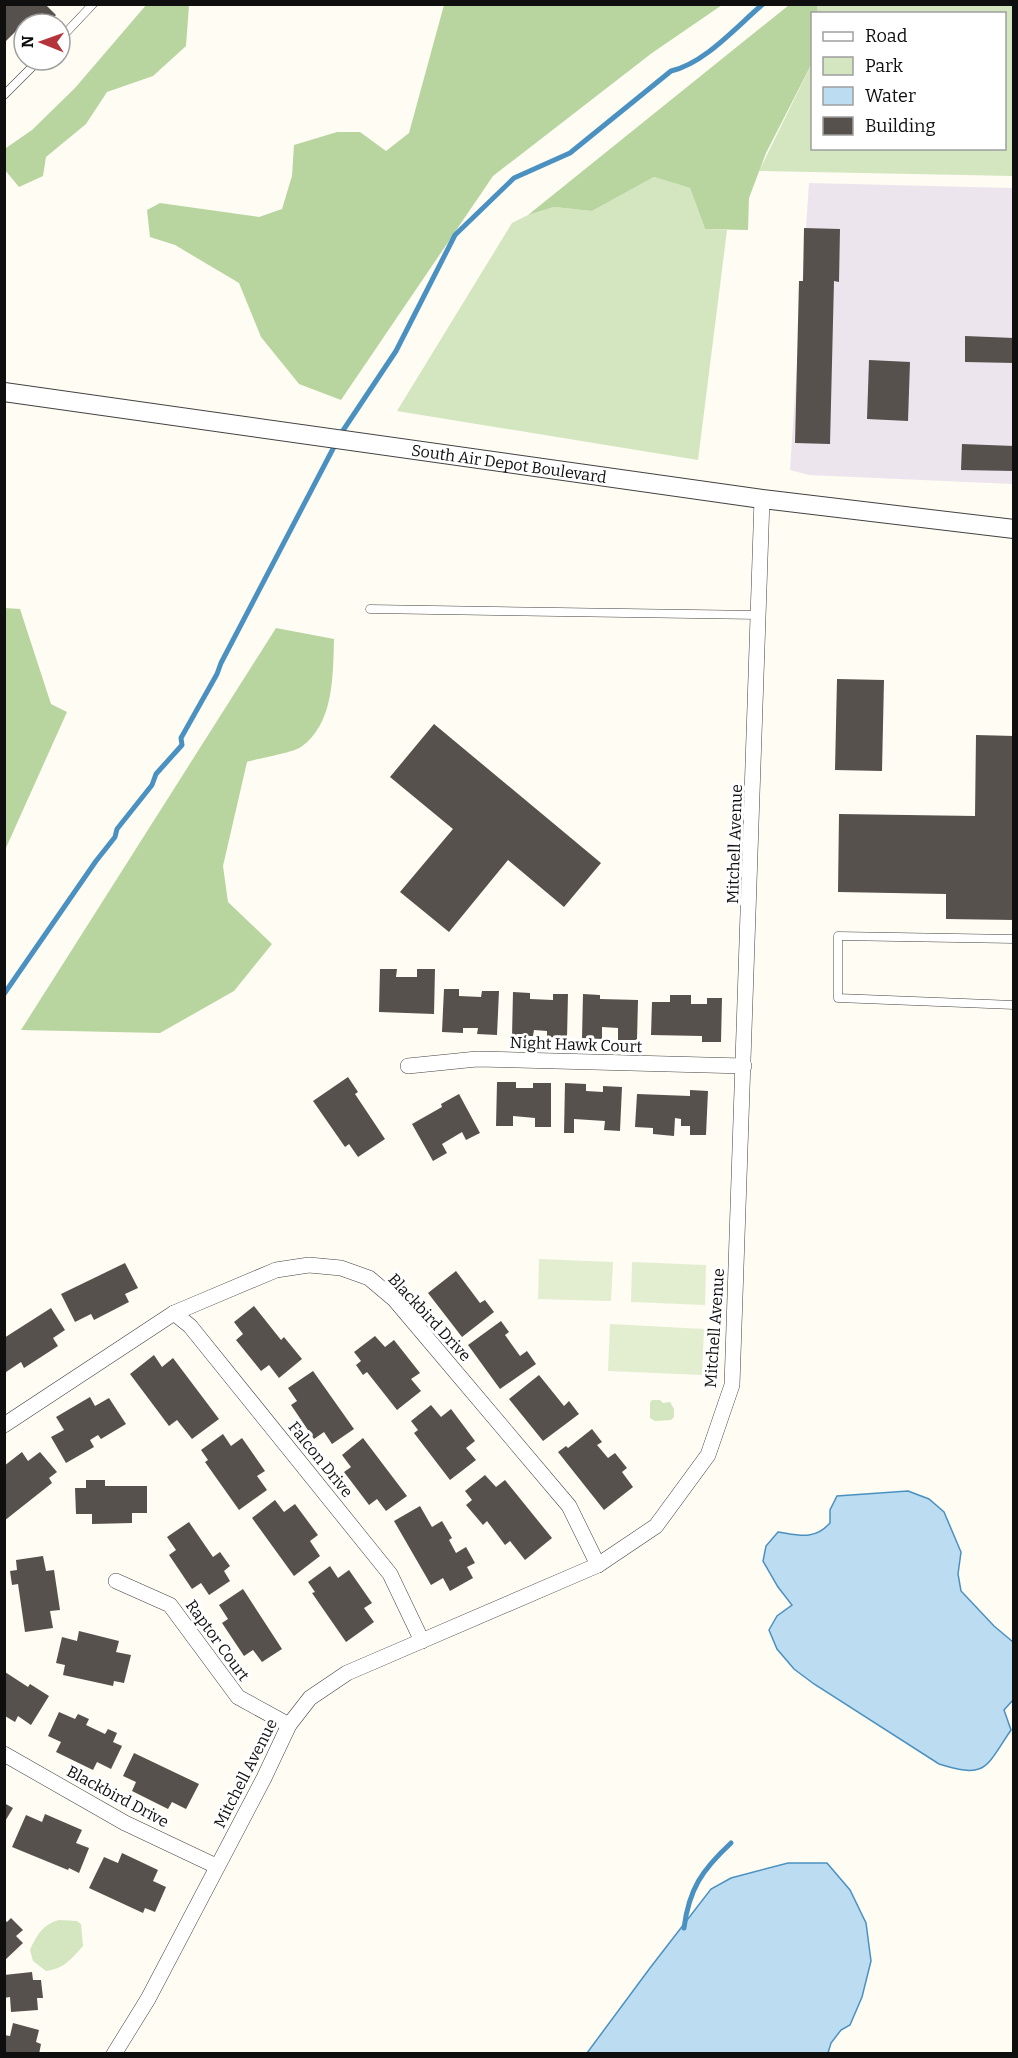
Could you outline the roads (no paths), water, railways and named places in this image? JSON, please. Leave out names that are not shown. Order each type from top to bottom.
[{"type":"street","name":"South Air Depot Boulevard","points":[[4,392],[762,499],[1014,529]]},
{"type":"street","name":"Mitchell Avenue","points":[[114,2054],[148,1999],[264,1778],[289,1725],[310,1698],[347,1673],[598,1565],[656,1526],[708,1455],[732,1385],[762,499]]},
{"type":"street","name":"Night Hawk Court","points":[[408,1066],[477,1059],[744,1066]]},
{"type":"street","name":"Blackbird Drive","points":[[4,1425],[174,1313],[276,1270],[309,1265],[341,1268],[369,1278],[394,1299],[569,1506],[598,1565]]},
{"type":"street","name":"Falcon Drive","points":[[174,1313],[190,1326],[390,1574],[422,1641]]},
{"type":"street","name":"Raptor Court","points":[[116,1581],[170,1605],[238,1697],[289,1725]]},
{"type":"street","name":"Blackbird Drive","points":[[4,1754],[125,1823],[216,1866]]},
{"type":"lane","points":[[72,26],[93,4]]},
{"type":"lane","points":[[4,95],[27,72]]},
{"type":"lane","points":[[370,609],[759,615]]},
{"type":"lane","points":[[1014,939],[838,936],[838,998],[1014,1005]]},
{"type":"water","points":[[908,1491],[929,1499],[944,1512],[961,1552],[958,1574],[961,1591],[994,1626],[1013,1642],[1013,1700],[1004,1710],[1011,1730],[989,1761],[976,1770],[939,1764],[814,1684],[794,1669],[777,1649],[769,1630],[777,1616],[792,1605],[763,1561],[766,1546],[778,1532],[812,1535],[824,1529],[830,1523],[830,1510],[837,1496]]},
{"type":"water","points":[[788,1863],[827,1863],[850,1890],[866,1923],[871,1961],[862,1997],[850,2025],[841,2030],[831,2043],[828,2053],[587,2053],[711,1889],[731,1878]]},
{"type":"waterway","points":[[340,435],[396,351],[455,235],[514,178],[570,153],[671,71],[684,67],[708,52],[763,4]]},
{"type":"waterway","points":[[4,994],[115,837],[117,829],[152,785],[156,774],[182,745],[181,738],[217,674],[336,443]]},
{"type":"waterway","points":[[684,1928],[689,1902],[698,1881],[712,1862],[731,1843]]}]
